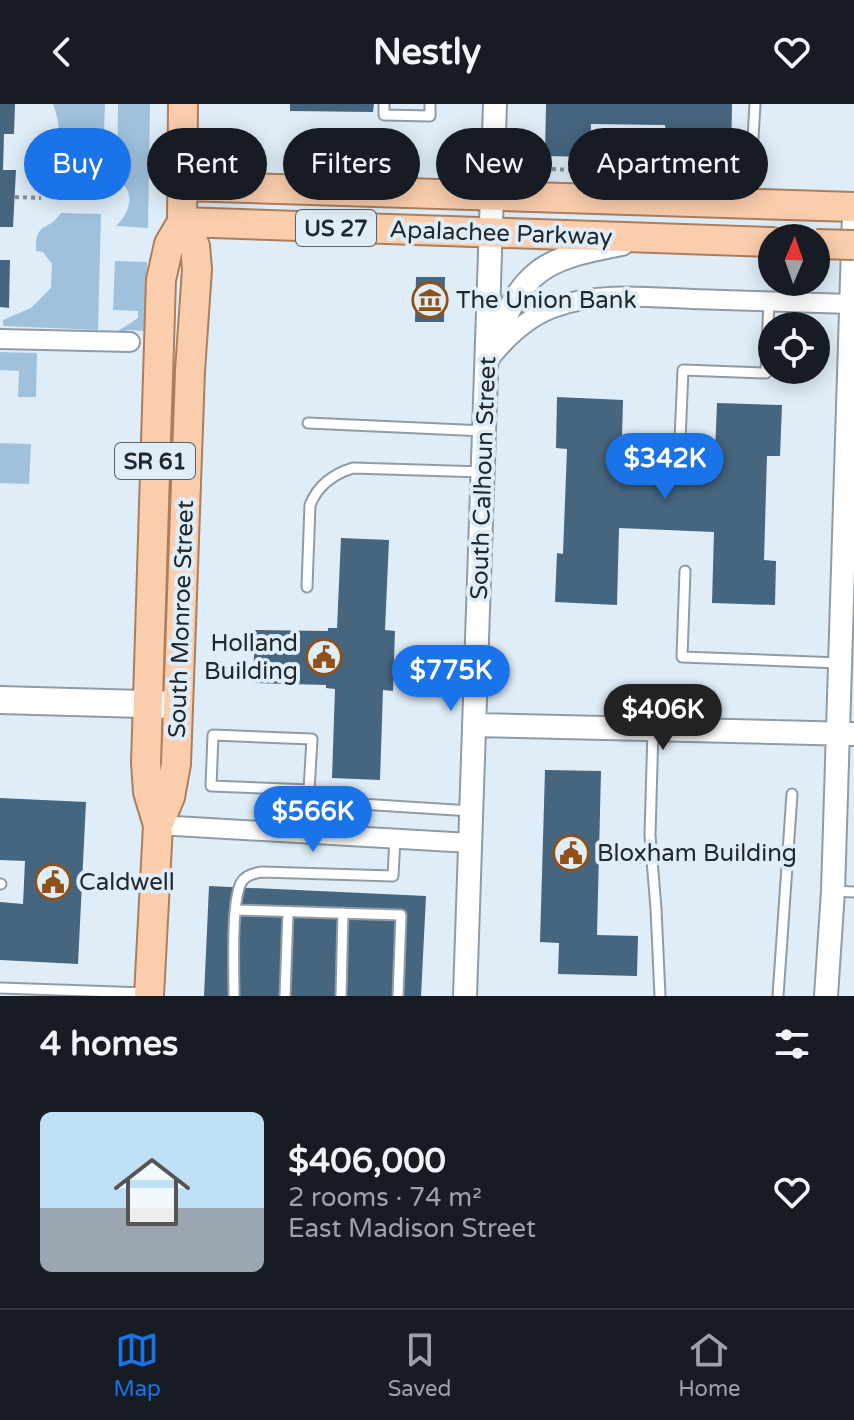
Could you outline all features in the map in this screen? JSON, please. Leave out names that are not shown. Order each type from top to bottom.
[{"type":"main road","name":"South Monroe Street","points":[[183,104],[183,128]]},
{"type":"main road","name":"Apalachee Parkway","points":[[267,188],[436,193]]},
{"type":"main road","name":"Apalachee Parkway","points":[[552,197],[854,207]]},
{"type":"main road","name":"South Monroe Street","points":[[149,995],[158,825],[173,787],[197,269],[195,246],[182,222],[182,200]]},
{"type":"main road","name":"South Monroe Street","points":[[158,825],[146,783],[144,343],[169,244],[182,222]]},
{"type":"main road","name":"Apalachee Parkway","points":[[182,222],[758,242]]},
{"type":"main road","points":[[830,244],[854,245]]},
{"type":"main road","points":[[0,700],[178,705]]},
{"type":"street","name":"South Calhoun Street","points":[[494,128],[495,104]]},
{"type":"street","name":"South Calhoun Street","points":[[465,996],[492,200]]},
{"type":"street","points":[[826,996],[844,892],[846,734],[840,663],[850,438],[854,214]]},
{"type":"street","points":[[487,362],[511,304],[540,268],[577,253],[656,238]]},
{"type":"street","points":[[487,362],[526,323],[544,311],[571,302],[620,297],[851,304]]},
{"type":"street","points":[[0,339],[144,343]]},
{"type":"street","points":[[474,725],[846,734]]},
{"type":"street","points":[[158,825],[470,843]]},
{"type":"lane","points":[[384,104],[384,115],[430,116],[430,104]]},
{"type":"lane","points":[[753,128],[755,104]]},
{"type":"lane","points":[[679,463],[683,370],[766,373],[769,301]]},
{"type":"lane","points":[[308,423],[485,431]]},
{"type":"lane","points":[[307,587],[310,505],[315,493],[340,472],[353,468],[483,472]]},
{"type":"lane","points":[[685,571],[682,657],[840,663]]},
{"type":"lane","points":[[653,729],[650,857],[660,996]]},
{"type":"lane","points":[[309,790],[312,739],[213,735],[211,786],[309,790],[329,802],[471,811]]},
{"type":"lane","points":[[778,996],[792,794]]},
{"type":"lane","points":[[234,996],[236,910],[241,882],[252,873],[393,876],[395,838]]},
{"type":"lane","points":[[619,857],[650,857]]},
{"type":"lane","points":[[236,910],[401,915],[398,996]]},
{"type":"lane","points":[[285,996],[288,912]]},
{"type":"lane","points":[[341,996],[343,913]]},
{"type":"lane","points":[[0,988],[149,995]]},
{"type":"path","points":[[552,169],[568,170]]},
{"type":"path","points":[[15,197],[24,197]]},
{"type":"shaded area","points":[[53,104],[105,104],[104,128],[59,128]]},
{"type":"shaded area","points":[[118,104],[150,104],[150,128],[147,128],[148,228],[116,226],[131,200],[131,128],[118,128]]},
{"type":"shaded area","points":[[61,213],[101,214],[98,330],[3,326],[3,320],[31,308],[51,288],[52,264],[43,252],[36,251],[36,242],[40,231]]},
{"type":"shaded area","points":[[115,261],[147,262],[145,331],[127,330],[126,334],[118,334],[138,318],[138,311],[113,310]]},
{"type":"shaded area","points":[[0,352],[37,353],[36,397],[18,397],[19,371],[0,370]]},
{"type":"shaded area","points":[[0,443],[31,444],[29,484],[0,483]]},
{"type":"building","points":[[0,104],[15,104],[14,134],[4,134],[3,170],[16,170],[13,227],[0,227]]},
{"type":"building","points":[[290,104],[374,104],[373,112],[290,111]]},
{"type":"building","points":[[546,104],[732,104],[732,128],[591,124],[591,128],[568,128],[568,157],[552,156],[552,128],[546,128]]},
{"type":"building","points":[[0,260],[10,260],[9,308],[0,307]]},
{"type":"building","name":"The Union Bank","points":[[416,277],[445,277],[444,322],[415,322]]},
{"type":"building","points":[[557,397],[623,400],[621,474],[714,478],[717,403],[782,405],[780,456],[767,456],[764,560],[776,561],[775,605],[712,603],[714,532],[619,528],[617,605],[555,602],[557,553],[563,554],[567,449],[556,448]]},
{"type":"building","name":"Holland Building","points":[[341,538],[389,540],[385,630],[395,631],[393,691],[383,690],[380,780],[332,778],[335,689],[326,688],[326,685],[253,683],[255,630],[328,631],[328,628],[337,628]]},
{"type":"building","name":"Bloxham Building","points":[[545,770],[601,771],[597,935],[638,936],[637,976],[558,974],[559,943],[540,942]]},
{"type":"building","name":"Caldwell","points":[[0,798],[86,802],[78,964],[0,960],[0,902],[23,904],[25,861],[0,860]]},
{"type":"building","points":[[209,886],[426,896],[421,996],[204,996]]},
{"type":"place","name":"The Union Bank","points":[[430,300]]},
{"type":"place","name":"Holland Building","points":[[324,657]]},
{"type":"place","name":"Bloxham Building","points":[[571,853]]},
{"type":"place","name":"Caldwell","points":[[53,882]]}]
